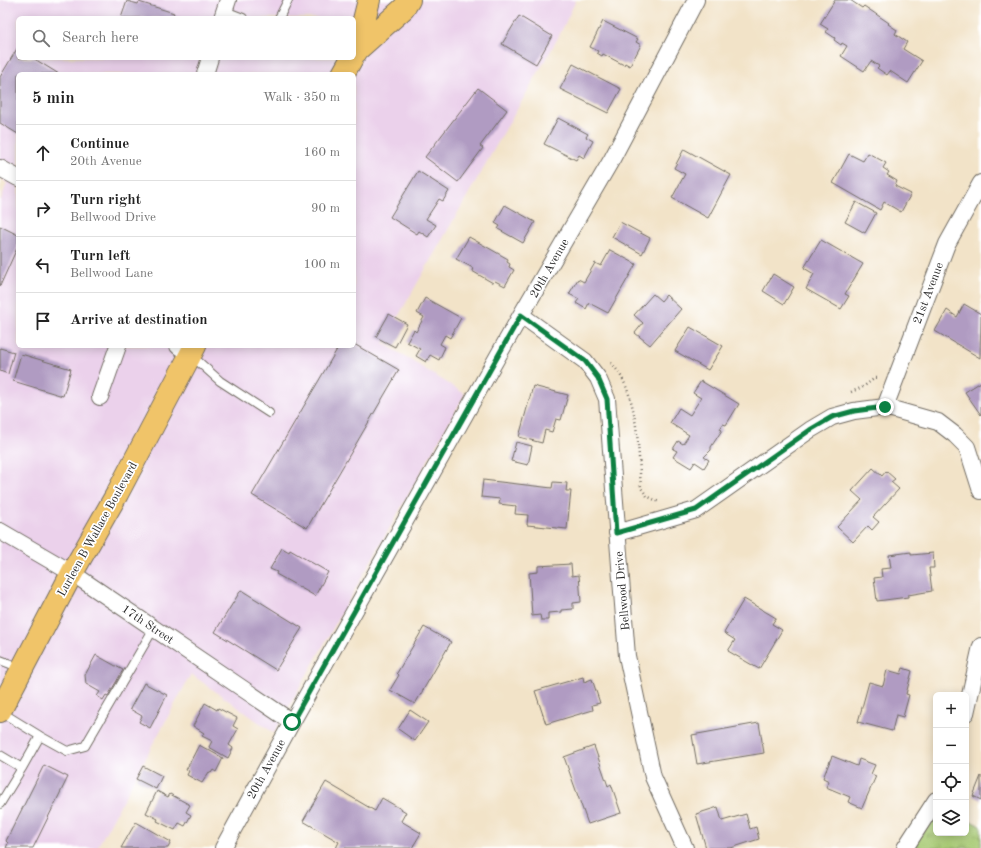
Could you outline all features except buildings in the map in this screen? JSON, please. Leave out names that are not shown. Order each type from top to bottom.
[{"type":"highway","points":[[356,47],[369,0]]},
{"type":"highway","points":[[356,52],[404,8],[409,0]]},
{"type":"highway","points":[[345,72],[351,60]]},
{"type":"highway","name":"Lurleen B Wallace Boulevard","points":[[0,711],[72,573],[117,494],[188,349]]},
{"type":"street","name":"20th Avenue","points":[[222,848],[521,315],[612,160],[696,0]]},
{"type":"street","points":[[205,72],[209,60]]},
{"type":"street","points":[[0,168],[16,177]]},
{"type":"street","name":"21st Avenue","points":[[885,407],[947,244],[981,183]]},
{"type":"street","name":"Bellwood Drive","points":[[521,315],[585,361],[598,378],[607,399],[616,533],[627,656],[653,777],[685,848]]},
{"type":"street","points":[[100,397],[117,348]]},
{"type":"street","points":[[616,533],[696,510],[810,430],[832,417],[854,411],[885,407],[938,422],[955,435],[967,447],[981,491]]},
{"type":"street","name":"17th Street","points":[[0,531],[72,573],[292,722]]},
{"type":"street","points":[[969,700],[981,646]]},
{"type":"street","points":[[905,848],[933,805]]},
{"type":"lane","points":[[280,16],[288,0]]},
{"type":"lane","points":[[225,10],[238,16]]},
{"type":"lane","points":[[188,349],[220,381],[269,413]]},
{"type":"lane","points":[[0,711],[67,751],[85,746],[154,628]]},
{"type":"lane","points":[[0,660],[22,669]]},
{"type":"lane","points":[[0,804],[40,736]]},
{"type":"lane","points":[[0,755],[22,768]]},
{"type":"path","points":[[607,359],[616,368],[628,391],[635,421],[640,488],[647,496],[664,502]]},
{"type":"path","points":[[850,392],[863,387],[875,378],[896,378]]},
{"type":"shaded area","points":[[0,0],[576,0],[559,36],[383,343],[465,394],[274,733],[191,674],[97,848],[0,848],[0,202],[7,183],[0,177]]},
{"type":"green space","points":[[933,816],[933,836],[969,836],[969,820],[981,826],[981,848],[913,848]]},
{"type":"route","points":[[292,722],[521,315],[585,361],[598,378],[607,399],[616,533],[696,510],[810,430],[832,417],[854,411],[885,407]]}]
